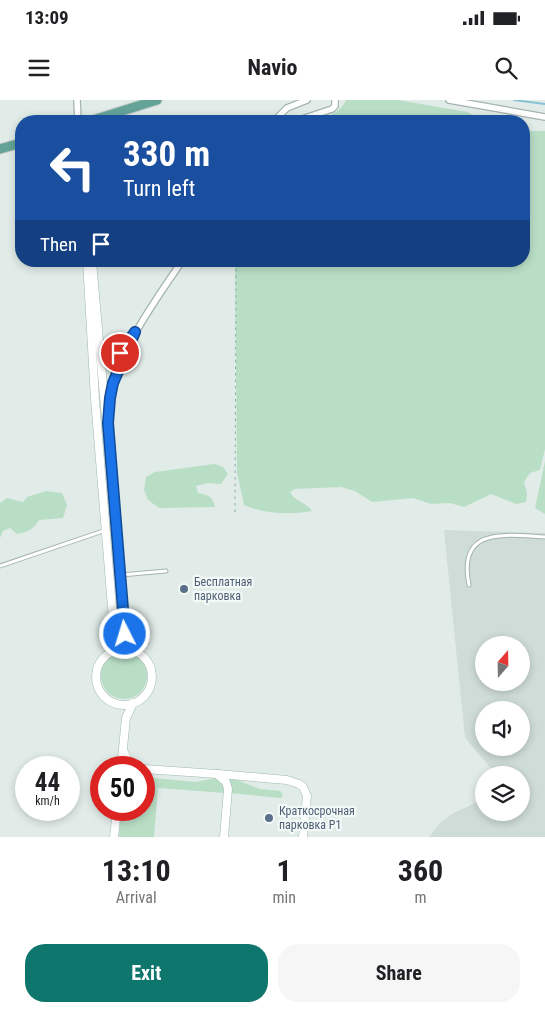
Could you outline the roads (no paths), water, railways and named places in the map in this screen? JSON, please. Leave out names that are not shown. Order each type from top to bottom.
[{"type":"main road","points":[[109,115],[157,100]]},
{"type":"main road","points":[[0,150],[15,145]]},
{"type":"main road","points":[[87,267],[95,399],[114,632],[111,651]]},
{"type":"main road","points":[[93,267],[108,398],[108,423],[125,634],[135,651],[148,662],[152,678],[146,693],[133,703],[126,718],[122,756]]},
{"type":"main road","points":[[95,399],[108,398]]},
{"type":"main road","points":[[126,718],[116,704],[102,695],[96,679],[99,663],[111,651],[121,648],[135,651]]},
{"type":"main road","points":[[116,704],[133,703]]},
{"type":"main road","points":[[123,746],[125,756]]},
{"type":"main road","points":[[155,770],[287,780],[299,784],[303,787],[306,796],[303,837]]},
{"type":"main road","points":[[217,774],[226,782],[228,788],[224,837]]},
{"type":"main road","points":[[114,837],[116,821]]},
{"type":"street","points":[[77,100],[78,115]]},
{"type":"street","points":[[279,115],[284,109],[306,100]]},
{"type":"street","points":[[316,115],[332,110],[335,106],[335,100]]},
{"type":"street","points":[[449,100],[545,116]]},
{"type":"street","points":[[102,357],[119,354],[178,267]]},
{"type":"street","points":[[108,398],[118,369],[135,332]]},
{"type":"lane","points":[[0,566],[106,530]]},
{"type":"lane","points":[[468,586],[466,563],[471,550],[481,540],[496,535],[545,537]]},
{"type":"lane","points":[[121,576],[166,571]]},
{"type":"waterway","points":[[514,100],[545,104]]},
{"type":"place","name":"Бесплатная парковка","points":[[184,589]]},
{"type":"place","name":"Краткосрочная парковка P1","points":[[269,818]]}]
